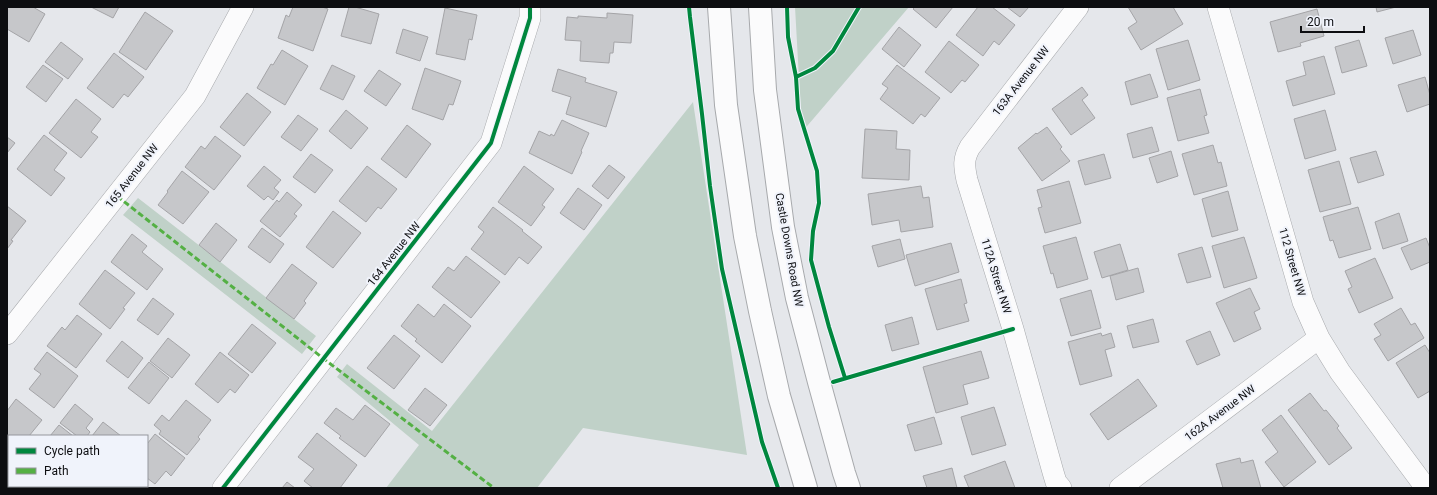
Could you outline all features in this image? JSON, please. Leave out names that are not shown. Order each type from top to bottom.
[{"type":"main road","points":[[719,7],[726,105],[745,236],[760,311],[780,396],[806,488]]},
{"type":"main road","name":"Castle Downs Road NW","points":[[760,7],[765,90],[783,226],[797,298],[849,488]]},
{"type":"street","name":"165 Avenue NW","points":[[7,334],[195,96],[243,7]]},
{"type":"street","name":"164 Avenue NW","points":[[223,488],[491,143],[530,18],[530,7]]},
{"type":"street","name":"163A Avenue NW","points":[[965,155],[1078,7]]},
{"type":"street","name":"112 Street NW","points":[[1218,7],[1303,302],[1319,338],[1340,372],[1426,488]]},
{"type":"street","name":"112A Street NW","points":[[965,155],[964,167],[967,180],[1013,329],[1052,472],[1056,482],[1061,488]]},
{"type":"street","name":"162A Avenue NW","points":[[1120,488],[1319,338]]},
{"type":"shaded area","points":[[795,7],[909,7],[802,132]]},
{"type":"shaded area","points":[[693,102],[747,455],[583,428],[537,488],[386,488],[419,445],[337,377],[347,364],[432,431]]},
{"type":"shaded area","points":[[138,198],[316,336],[302,354],[123,215]]},
{"type":"building","points":[[7,7],[33,7],[45,14],[29,42],[7,29]]},
{"type":"building","points":[[91,7],[119,7],[113,18]]},
{"type":"building","points":[[293,7],[322,7],[328,9],[313,51],[278,38],[286,15],[289,17]]},
{"type":"building","points":[[349,7],[355,7],[379,14],[371,44],[341,36]]},
{"type":"building","points":[[915,7],[953,7],[936,28],[913,9]]},
{"type":"building","points":[[978,7],[992,7],[1015,25],[999,45],[994,41],[983,56],[956,35]]},
{"type":"building","points":[[1007,7],[1029,7],[1020,17]]},
{"type":"building","points":[[1128,7],[1173,7],[1183,24],[1141,50],[1128,28],[1137,22]]},
{"type":"building","points":[[1376,7],[1396,7],[1377,12]]},
{"type":"building","points":[[445,8],[477,15],[472,40],[469,39],[465,60],[436,54]]},
{"type":"building","points":[[1317,9],[1324,36],[1300,43],[1301,46],[1278,52],[1270,22]]},
{"type":"building","points":[[145,12],[173,31],[146,70],[119,52]]},
{"type":"building","points":[[607,13],[633,15],[631,43],[614,42],[613,53],[610,53],[609,63],[580,61],[581,41],[565,40],[567,17],[578,18],[578,16],[607,18]]},
{"type":"building","points":[[899,27],[921,45],[904,67],[882,49]]},
{"type":"building","points":[[403,29],[428,37],[420,61],[396,53]]},
{"type":"building","points":[[1413,30],[1421,55],[1393,64],[1385,38]]},
{"type":"building","points":[[1188,40],[1200,80],[1168,90],[1156,49]]},
{"type":"building","points":[[1359,40],[1367,66],[1342,73],[1335,47]]},
{"type":"building","points":[[949,41],[979,65],[965,82],[962,80],[951,93],[925,72]]},
{"type":"building","points":[[61,42],[83,59],[68,79],[45,62]]},
{"type":"building","points":[[282,50],[308,66],[285,105],[257,88],[271,64],[273,65]]},
{"type":"building","points":[[114,53],[144,77],[128,97],[124,94],[113,108],[87,88]]},
{"type":"building","points":[[1324,56],[1335,94],[1293,106],[1286,81],[1306,75],[1303,62]]},
{"type":"building","points":[[43,65],[63,79],[46,102],[26,87]]},
{"type":"building","points":[[332,65],[355,76],[343,100],[320,89]]},
{"type":"building","points":[[897,65],[940,98],[925,117],[921,114],[913,124],[880,99],[888,88],[882,84]]},
{"type":"building","points":[[425,68],[461,81],[453,105],[449,104],[443,120],[412,109]]},
{"type":"building","points":[[558,69],[586,78],[585,82],[617,92],[606,127],[566,114],[571,97],[552,91]]},
{"type":"building","points":[[379,70],[401,84],[386,106],[364,91]]},
{"type":"building","points":[[1150,74],[1158,97],[1131,105],[1125,82]]},
{"type":"building","points":[[1425,77],[1430,95],[1430,104],[1407,112],[1398,85]]},
{"type":"building","points":[[1082,87],[1088,95],[1082,100],[1095,118],[1071,135],[1052,109]]},
{"type":"building","points":[[1200,89],[1207,115],[1204,116],[1209,133],[1178,141],[1167,98]]},
{"type":"building","points":[[247,93],[271,112],[244,146],[220,127]]},
{"type":"building","points":[[76,99],[101,119],[91,132],[98,137],[81,158],[49,133]]},
{"type":"building","points":[[346,110],[368,128],[351,149],[329,131]]},
{"type":"building","points":[[1325,110],[1336,150],[1305,159],[1294,119]]},
{"type":"building","points":[[298,115],[318,129],[301,151],[281,137]]},
{"type":"building","points":[[562,120],[589,133],[572,174],[529,153],[539,131],[550,136],[551,134],[554,136]]},
{"type":"building","points":[[407,125],[431,144],[406,178],[381,159]]},
{"type":"building","points":[[1047,127],[1062,147],[1060,149],[1070,161],[1042,181],[1018,148],[1036,133],[1037,134]]},
{"type":"building","points":[[1152,127],[1159,151],[1133,158],[1127,134]]},
{"type":"building","points":[[865,129],[897,131],[896,149],[910,150],[909,180],[862,178]]},
{"type":"building","points":[[44,135],[67,153],[54,170],[65,178],[51,196],[17,169]]},
{"type":"building","points":[[215,136],[241,156],[214,190],[185,167],[201,146],[205,149]]},
{"type":"building","points":[[7,137],[15,143],[7,153]]},
{"type":"building","points":[[1213,145],[1218,163],[1221,162],[1227,186],[1194,195],[1182,154]]},
{"type":"building","points":[[1171,151],[1178,176],[1157,183],[1149,158]]},
{"type":"building","points":[[1376,151],[1384,175],[1358,183],[1350,158]]},
{"type":"building","points":[[311,154],[333,170],[315,193],[293,177]]},
{"type":"building","points":[[1104,154],[1111,178],[1085,185],[1078,161]]},
{"type":"building","points":[[1339,161],[1351,204],[1320,212],[1308,170]]},
{"type":"building","points":[[609,165],[625,177],[608,199],[592,186]]},
{"type":"building","points":[[264,166],[281,180],[274,188],[279,192],[273,200],[268,196],[264,200],[247,186]]},
{"type":"building","points":[[367,166],[397,189],[381,209],[378,207],[366,222],[339,201]]},
{"type":"building","points":[[524,166],[554,189],[542,205],[545,207],[531,226],[498,202]]},
{"type":"building","points":[[182,171],[209,192],[183,224],[158,205]]},
{"type":"building","points":[[1069,181],[1081,223],[1045,233],[1038,208],[1042,207],[1037,190]]},
{"type":"building","points":[[921,186],[923,198],[929,197],[933,227],[901,232],[899,220],[872,225],[868,194]]},
{"type":"building","points":[[578,188],[602,205],[584,230],[560,213]]},
{"type":"building","points":[[1228,191],[1238,230],[1212,237],[1202,199]]},
{"type":"building","points":[[287,192],[302,205],[294,214],[297,216],[280,237],[260,221],[277,200],[279,202]]},
{"type":"building","points":[[7,206],[26,221],[11,240],[13,241],[7,249]]},
{"type":"building","points":[[493,207],[542,247],[528,264],[519,257],[505,275],[471,249],[484,232],[478,227]]},
{"type":"building","points":[[1358,207],[1371,249],[1339,258],[1333,240],[1330,241],[1323,217]]},
{"type":"building","points":[[333,211],[361,233],[333,268],[306,247]]},
{"type":"building","points":[[1399,213],[1408,241],[1383,249],[1375,222]]},
{"type":"building","points":[[216,223],[237,240],[220,262],[199,245]]},
{"type":"building","points":[[262,228],[284,244],[270,263],[248,247]]},
{"type":"building","points":[[132,234],[147,246],[142,252],[163,269],[147,290],[111,262]]},
{"type":"building","points":[[1076,237],[1088,279],[1057,288],[1053,273],[1051,274],[1043,246]]},
{"type":"building","points":[[1244,237],[1257,278],[1224,288],[1212,246]]},
{"type":"building","points":[[1426,238],[1430,248],[1430,262],[1411,270],[1401,248]]},
{"type":"building","points":[[900,239],[905,259],[878,267],[872,246]]},
{"type":"building","points":[[951,243],[959,272],[915,286],[906,255]]},
{"type":"building","points":[[1120,244],[1128,270],[1102,278],[1094,252]]},
{"type":"building","points":[[1202,247],[1211,277],[1187,283],[1178,254]]},
{"type":"building","points":[[466,256],[500,282],[471,318],[432,287],[448,267],[454,271]]},
{"type":"building","points":[[1375,258],[1393,298],[1359,313],[1348,289],[1352,287],[1345,271]]},
{"type":"building","points":[[292,264],[317,283],[304,301],[306,303],[294,319],[266,298]]},
{"type":"building","points":[[1138,268],[1144,292],[1116,300],[1110,276]]},
{"type":"building","points":[[105,270],[135,293],[123,308],[125,309],[110,329],[79,304]]},
{"type":"building","points":[[961,279],[967,303],[964,304],[969,321],[937,330],[925,289]]},
{"type":"building","points":[[1250,288],[1260,309],[1254,312],[1261,329],[1234,342],[1216,303]]},
{"type":"building","points":[[1091,290],[1101,328],[1071,336],[1060,299]]},
{"type":"building","points":[[153,298],[174,314],[158,335],[137,320]]},
{"type":"building","points":[[418,304],[434,317],[444,304],[471,326],[442,363],[415,341],[417,339],[401,326]]},
{"type":"building","points":[[1401,308],[1411,325],[1415,323],[1424,338],[1388,361],[1374,339],[1381,335],[1374,324]]},
{"type":"building","points":[[77,315],[102,334],[76,368],[47,346],[62,327],[65,330]]},
{"type":"building","points":[[912,317],[919,344],[892,351],[885,325]]},
{"type":"building","points":[[1153,319],[1159,342],[1133,348],[1127,326]]},
{"type":"building","points":[[252,324],[276,343],[252,373],[228,354]]},
{"type":"building","points":[[1210,331],[1220,355],[1197,365],[1186,341]]},
{"type":"building","points":[[1101,333],[1102,336],[1111,333],[1115,347],[1105,350],[1112,376],[1080,385],[1068,342]]},
{"type":"building","points":[[394,335],[420,356],[394,389],[367,368]]},
{"type":"building","points":[[168,338],[190,355],[172,378],[150,361]]},
{"type":"building","points":[[122,341],[143,358],[128,378],[106,361]]},
{"type":"building","points":[[1425,345],[1430,353],[1430,391],[1418,398],[1396,363]]},
{"type":"building","points":[[981,351],[989,378],[963,385],[968,404],[936,413],[923,367]]},
{"type":"building","points":[[47,352],[78,376],[54,408],[29,389],[41,374],[34,369]]},
{"type":"building","points":[[220,352],[249,375],[235,393],[230,389],[218,403],[195,384]]},
{"type":"building","points":[[149,362],[169,378],[149,404],[128,388]]},
{"type":"building","points":[[1138,379],[1157,406],[1108,440],[1090,414]]},
{"type":"building","points":[[425,388],[447,405],[430,426],[408,410]]},
{"type":"building","points":[[1310,393],[1324,411],[1326,410],[1339,426],[1337,428],[1352,448],[1329,465],[1288,410]]},
{"type":"building","points":[[16,399],[42,420],[30,435],[8,435],[8,446],[7,411]]},
{"type":"building","points":[[186,400],[211,420],[198,437],[200,439],[187,455],[159,434],[161,431],[154,425],[162,415],[169,421]]},
{"type":"building","points":[[75,404],[93,419],[86,428],[90,432],[88,435],[76,435],[60,423]]},
{"type":"building","points":[[365,405],[390,424],[365,457],[339,438],[341,436],[324,423],[336,408],[353,420]]},
{"type":"building","points":[[994,407],[1006,445],[972,455],[961,417]]},
{"type":"building","points":[[1281,415],[1316,462],[1284,487],[1265,462],[1278,452],[1262,430]]},
{"type":"building","points":[[934,417],[942,444],[915,451],[907,425]]},
{"type":"building","points":[[103,422],[120,435],[93,435]]},
{"type":"building","points":[[59,425],[72,435],[51,435]]},
{"type":"building","points":[[317,433],[357,465],[340,488],[313,488],[304,481],[314,469],[298,457]]},
{"type":"building","points":[[155,434],[185,458],[171,476],[166,471],[155,484],[148,479],[148,443]]},
{"type":"building","points":[[1240,458],[1241,463],[1253,460],[1261,488],[1223,488],[1216,464]]},
{"type":"building","points":[[7,459],[8,487],[10,487],[7,488]]},
{"type":"building","points":[[1005,461],[1015,488],[969,488],[964,476]]},
{"type":"building","points":[[952,468],[957,488],[927,488],[923,476]]},
{"type":"building","points":[[287,482],[295,488],[282,488]]},
{"type":"building","points":[[57,487],[88,487],[87,488]]},
{"type":"marked path","points":[[117,196],[324,359],[494,488]]},
{"type":"cycle path","points":[[223,488],[491,143],[530,18],[530,7]]},
{"type":"cycle path","points":[[689,7],[710,186],[722,269],[762,442],[778,488]]},
{"type":"cycle path","points":[[787,7],[788,37],[796,77],[798,109],[817,171],[819,203],[813,231],[811,260],[829,327],[845,378]]},
{"type":"cycle path","points":[[796,77],[815,68],[833,51],[859,7]]},
{"type":"cycle path","points":[[833,382],[1013,329]]}]
